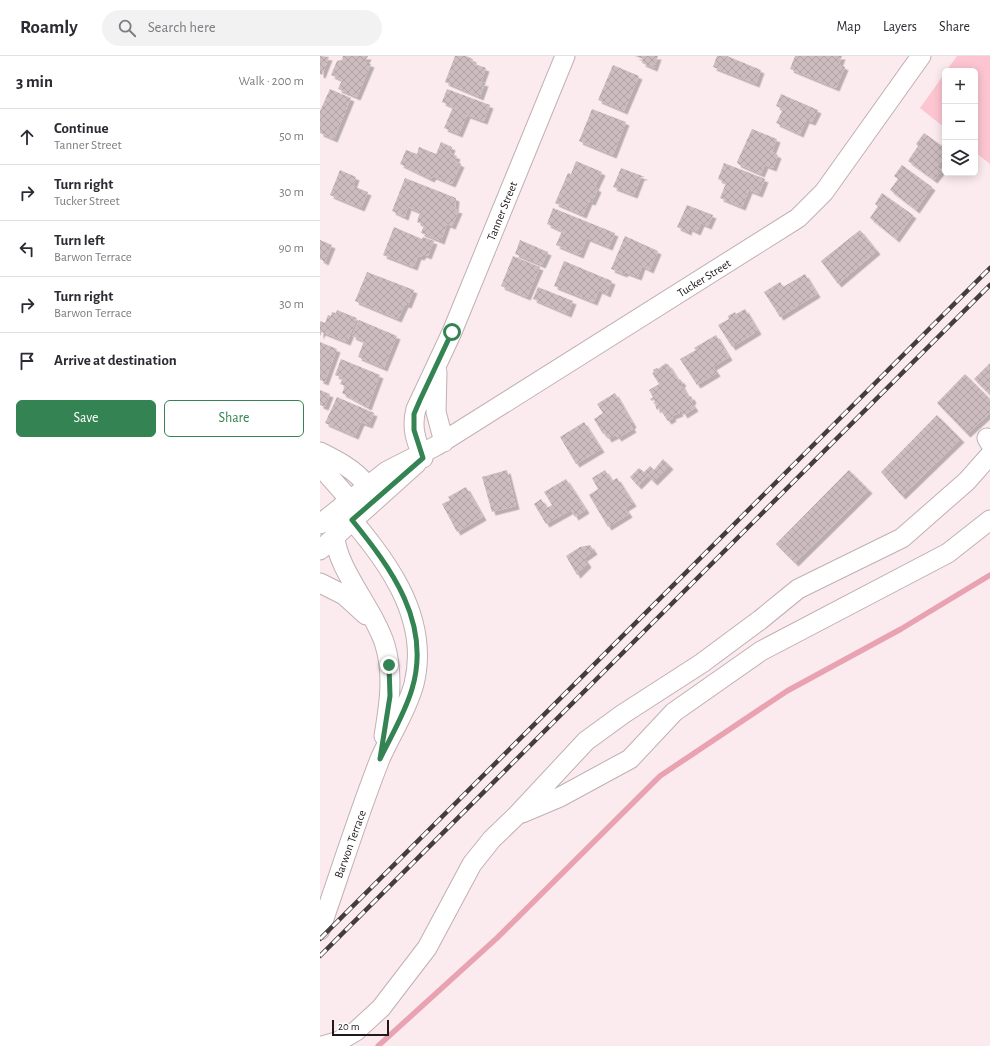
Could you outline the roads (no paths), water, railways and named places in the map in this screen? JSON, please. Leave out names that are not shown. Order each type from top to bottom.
[{"type":"street","name":"Tanner Street","points":[[431,450],[414,430],[414,418],[420,400],[437,365],[565,56]]},
{"type":"street","name":"Tucker Street","points":[[348,509],[367,485],[394,466],[431,450],[798,218],[824,192],[921,56]]},
{"type":"street","name":"Tanner Street","points":[[431,450],[436,412],[437,365]]},
{"type":"street","points":[[322,1046],[331,1044],[356,1031],[381,1008],[427,948],[472,864],[492,840],[586,741],[623,714],[702,664],[798,589],[902,538],[957,491],[989,446]]},
{"type":"street","name":"Tucker Street","points":[[369,505],[431,450]]},
{"type":"street","points":[[320,452],[358,474],[367,485],[369,505],[348,509],[320,524]]},
{"type":"street","name":"Barwon Terrace","points":[[320,466],[400,587],[410,613],[416,647],[416,667],[412,691],[380,759],[320,930]]},
{"type":"street","points":[[320,550],[335,537],[348,509]]},
{"type":"street","points":[[517,815],[560,797],[630,759],[674,712],[760,651],[948,553],[990,520]]},
{"type":"street","name":"Barwon Terrace","points":[[335,537],[340,558],[374,619],[384,643],[389,665],[390,692],[380,759]]},
{"type":"street","name":"Barwon Terrace","points":[[320,583],[344,595],[358,607],[373,624],[384,643]]},
{"type":"waterway","points":[[378,1046],[497,938],[660,776],[787,691],[901,629],[990,575]]},
{"type":"railway","points":[[320,939],[990,268]]},
{"type":"railway","points":[[320,956],[990,285]]}]
